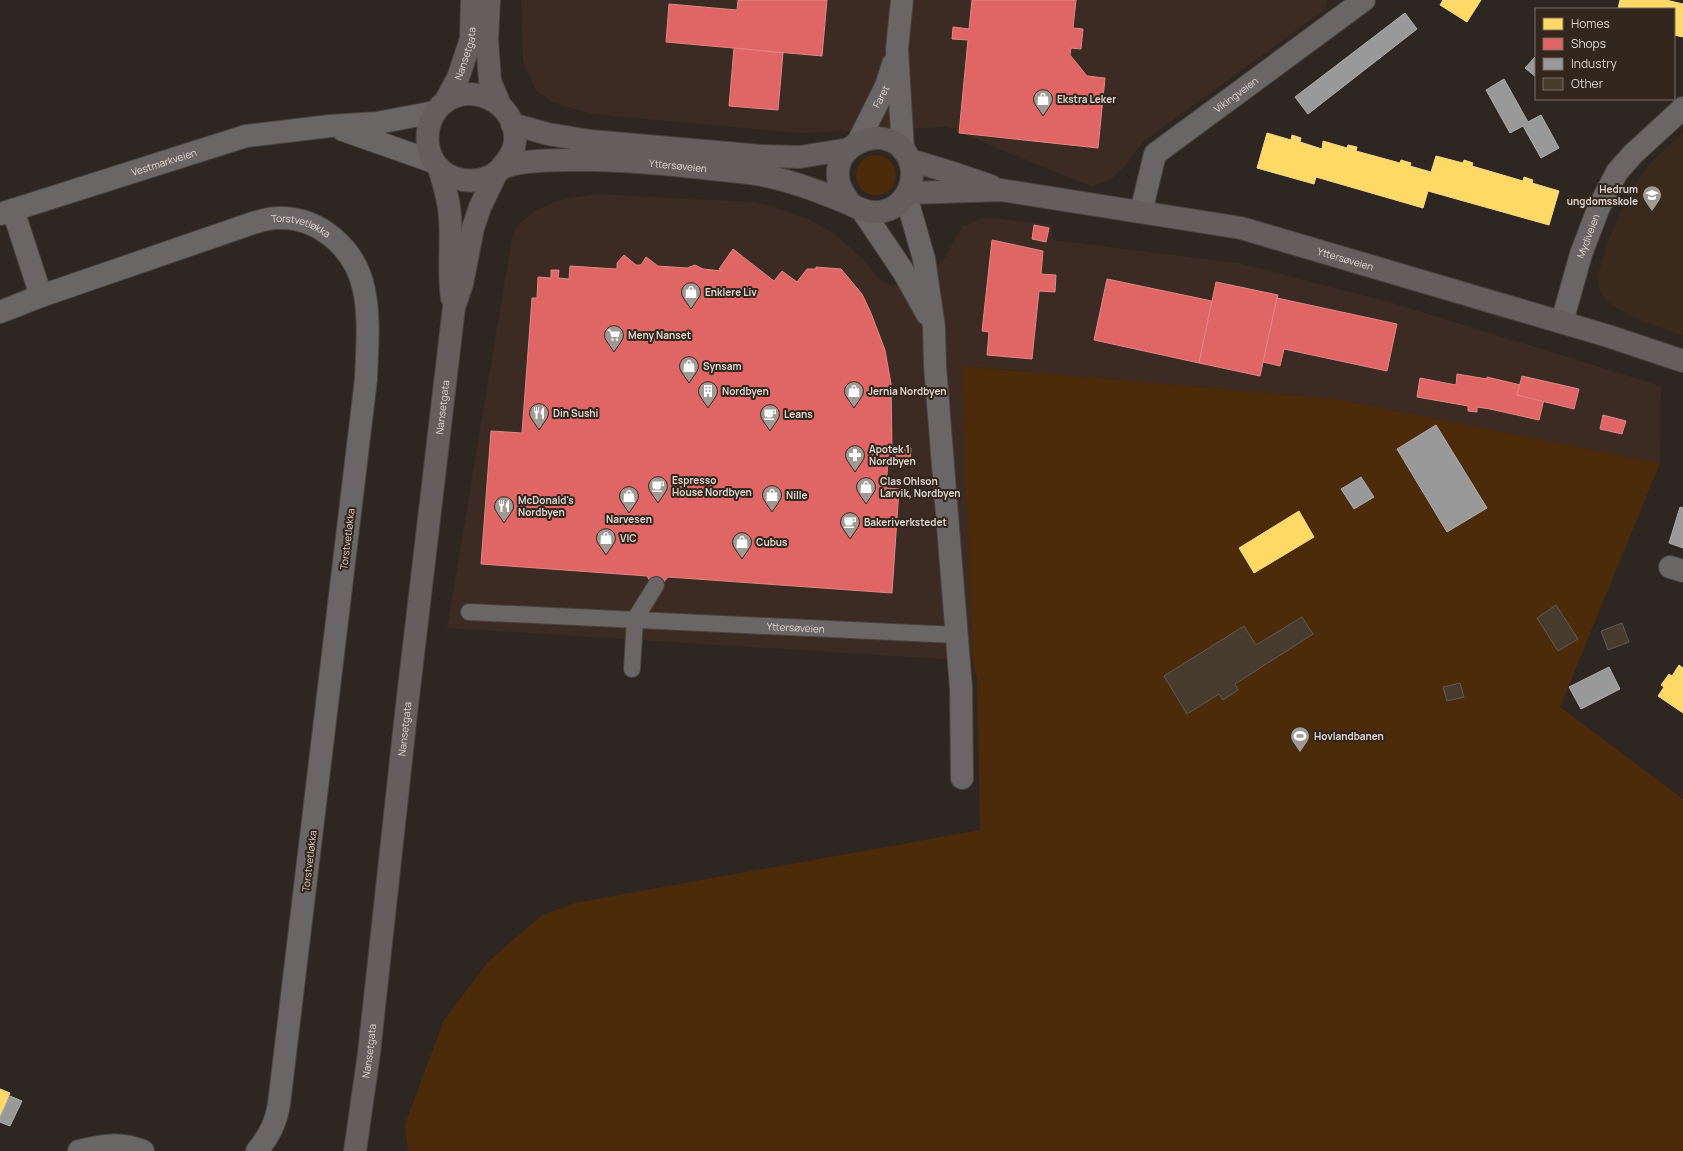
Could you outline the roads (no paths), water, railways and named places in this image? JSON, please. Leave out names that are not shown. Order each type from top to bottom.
[{"type":"main road","name":"Nansetgata","points":[[440,107],[458,78],[471,39],[472,0]]},
{"type":"main road","name":"Nansetgata","points":[[489,0],[487,40],[490,82],[500,105]]},
{"type":"main road","points":[[470,94],[481,95],[500,105],[508,114],[512,124],[514,147],[509,158],[499,170],[491,176],[479,180],[467,181],[454,178],[437,165],[429,150],[427,137],[429,124],[440,107],[456,96],[470,94]]},
{"type":"main road","name":"Yttersøveien","points":[[512,124],[548,134],[590,141],[761,156],[800,157],[854,145]]},
{"type":"main road","points":[[870,138],[881,138],[893,142],[906,155],[913,172],[908,194],[898,205],[887,211],[874,212],[857,207],[843,194],[839,182],[841,158],[854,145],[870,138]]},
{"type":"main road","name":"Yttersøveien","points":[[906,155],[1001,190],[1241,228],[1562,322],[1683,361]]},
{"type":"main road","name":"Yttersøveien","points":[[499,170],[526,162],[561,159],[621,161],[756,174],[800,184],[857,207]]},
{"type":"main road","name":"Nansetgata","points":[[437,165],[447,195],[450,216],[449,282],[454,307]]},
{"type":"main road","name":"Nansetgata","points":[[355,1151],[370,1053],[406,714],[454,307],[462,284],[477,214],[488,189],[499,170]]},
{"type":"main road","name":"Yttersøveien","points":[[908,194],[1001,190]]},
{"type":"street","name":"Faret","points":[[902,0],[897,49],[906,155]]},
{"type":"street","name":"Vikingveien","points":[[1140,212],[1155,154],[1364,0]]},
{"type":"street","name":"Faret","points":[[854,145],[886,86],[897,49]]},
{"type":"street","name":"Vestmarkveien","points":[[7,212],[246,136],[330,126],[377,123],[440,107]]},
{"type":"street","name":"Mydiveien","points":[[1562,322],[1581,254],[1599,207],[1617,172],[1638,149],[1683,108]]},
{"type":"street","name":"Vestmarkveien","points":[[330,126],[376,140],[437,165]]},
{"type":"street","points":[[908,194],[924,259],[934,327],[935,366],[961,688],[962,778]]},
{"type":"street","points":[[857,207],[903,271],[934,327]]},
{"type":"street","points":[[7,212],[41,296]]},
{"type":"street","name":"Torstvetløkka","points":[[0,312],[41,296],[252,223],[276,218],[303,221],[313,225],[332,237],[346,251],[357,267],[364,289],[367,329],[366,379],[280,1104],[273,1128],[267,1139],[257,1151]]},
{"type":"street","points":[[632,669],[635,619],[656,585]]},
{"type":"street","name":"Yttersøveien","points":[[469,612],[956,635]]},
{"type":"street","points":[[79,1151],[106,1144],[129,1147],[142,1151]]},
{"type":"place","name":"Ekstra Leker","points":[[1043,116]]},
{"type":"place","name":"Hedrum ungdomsskole","points":[[1652,212]]},
{"type":"place","name":"Enklere Liv","points":[[691,309]]},
{"type":"place","name":"Meny Nanset","points":[[614,352]]},
{"type":"place","name":"Synsam","points":[[689,383]]},
{"type":"place","name":"Nordbyen","points":[[708,408]]},
{"type":"place","name":"Jernia Nordbyen","points":[[854,408]]},
{"type":"place","name":"Din Sushi","points":[[539,430]]},
{"type":"place","name":"Leans","points":[[770,431]]},
{"type":"place","name":"Apotek 1 Nordbyen","points":[[855,472]]},
{"type":"place","name":"Espresso House Nordbyen","points":[[658,503]]},
{"type":"place","name":"Clas Ohlson Larvik, Nordbyen","points":[[866,504]]},
{"type":"place","name":"Nille","points":[[772,512]]},
{"type":"place","name":"Narvesen","points":[[629,513]]},
{"type":"place","name":"McDonald's Nordbyen","points":[[504,523]]},
{"type":"place","name":"Bakeriverkstedet","points":[[850,539]]},
{"type":"place","name":"VIC","points":[[606,555]]},
{"type":"place","name":"Cubus","points":[[742,559]]},
{"type":"place","name":"Hovlandbanen","points":[[1300,753]]}]
